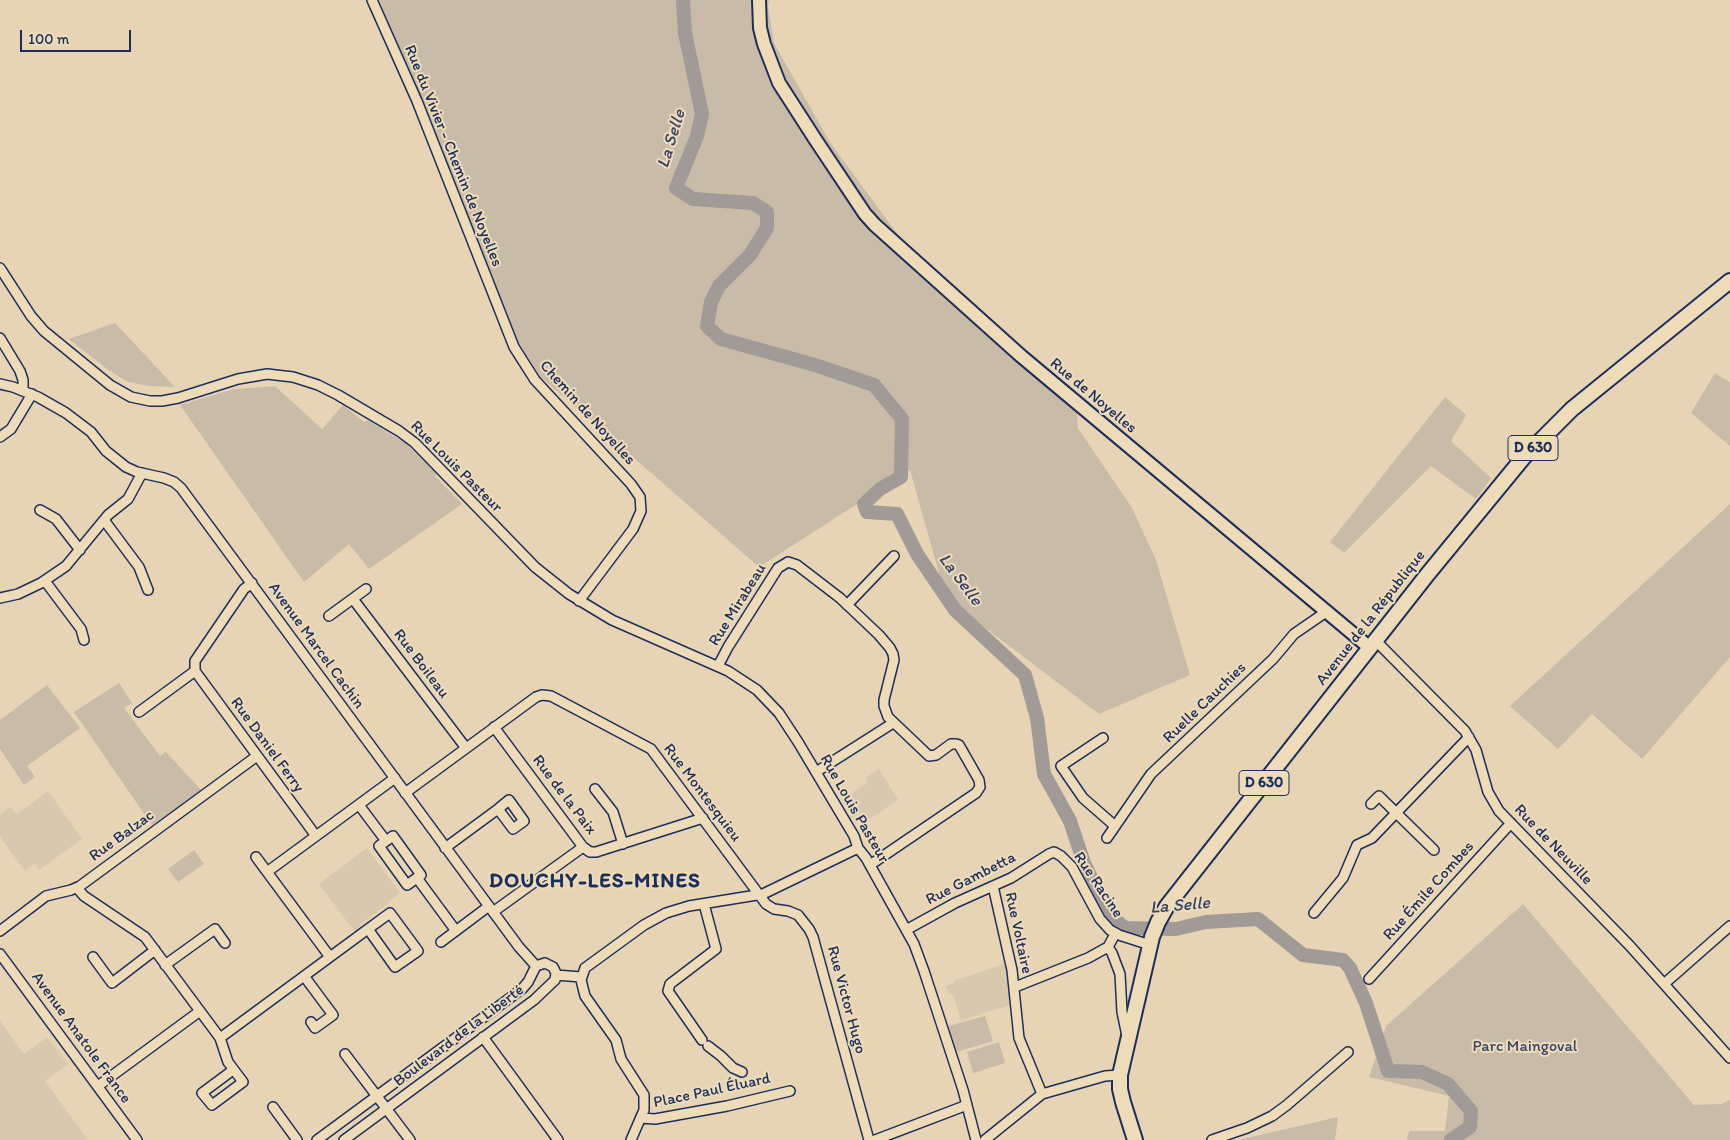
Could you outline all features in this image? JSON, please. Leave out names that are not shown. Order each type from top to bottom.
[{"type":"main road","name":"Avenue de la République","points":[[1130,1140],[1120,1089],[1120,1075],[1151,941],[1160,918],[1173,898],[1504,480],[1536,444],[1572,409],[1730,281]]},
{"type":"main road","name":"Avenue de la République","points":[[1127,1118],[1135,1140]]},
{"type":"street","name":"Rue du Vivier - Chemin de Noyelles","points":[[372,0],[417,101],[504,325]]},
{"type":"street","name":"Rue de Noyelles","points":[[759,0],[762,36],[772,68],[786,96],[865,214],[888,238],[1013,349],[1326,612],[1373,644]]},
{"type":"street","name":"Rue Louis Pasteur","points":[[0,268],[31,316],[49,336],[120,392],[131,397],[150,401],[172,399],[231,380],[274,374],[293,377],[325,388],[406,435],[535,567],[579,600],[612,620],[718,666],[747,682],[767,699],[791,730],[854,836],[858,848],[870,865],[921,961],[968,1105],[976,1140]]},
{"type":"street","name":"Chemin de Noyelles","points":[[504,325],[531,375],[632,484],[641,500],[641,511],[633,529],[579,600]]},
{"type":"street","points":[[0,338],[22,376],[23,390]]},
{"type":"street","name":"Avenue Marcel Cachin","points":[[0,384],[23,390],[66,413],[94,435],[106,452],[121,464],[142,473],[164,478],[174,482],[181,488],[526,956],[534,971]]},
{"type":"street","points":[[0,437],[11,429],[32,394]]},
{"type":"street","points":[[0,598],[24,592],[45,581],[66,566],[104,520],[130,496],[142,473]]},
{"type":"street","points":[[40,510],[56,520],[80,550]]},
{"type":"street","points":[[104,520],[139,567],[148,590]]},
{"type":"street","points":[[870,865],[978,792],[980,787],[979,780],[956,744],[951,744],[936,755],[929,756],[893,723],[886,714],[884,703],[893,667],[893,654],[879,635],[847,604],[894,556]]},
{"type":"street","name":"Rue Mirabeau","points":[[718,666],[778,568],[785,562],[797,565],[847,604]]},
{"type":"street","points":[[45,581],[81,629],[84,640]]},
{"type":"street","points":[[139,712],[194,671],[195,661],[244,589],[252,583]]},
{"type":"street","points":[[329,616],[366,589]]},
{"type":"street","name":"Rue Boileau","points":[[353,598],[466,748]]},
{"type":"street","name":"Ruelle Cauchies","points":[[1108,838],[1151,774],[1273,659],[1294,634],[1326,612]]},
{"type":"street","name":"Rue de Neuville","points":[[1373,644],[1454,718],[1469,736],[1476,750],[1490,797],[1499,810],[1630,946],[1730,1058]]},
{"type":"street","name":"Rue Daniel Ferry","points":[[194,671],[316,836]]},
{"type":"street","name":"Rue Montesquieu","points":[[406,793],[536,696],[551,696],[651,749],[759,895]]},
{"type":"street","points":[[816,772],[893,723]]},
{"type":"street","name":"Rue de la Paix","points":[[494,727],[583,847],[593,852],[703,818]]},
{"type":"street","points":[[1314,913],[1343,878],[1357,845],[1372,838],[1469,736]]},
{"type":"street","points":[[1102,738],[1061,766],[1083,798],[1115,826]]},
{"type":"street","name":"Rue Balzac","points":[[0,930],[46,896],[77,888],[257,756]]},
{"type":"street","points":[[267,872],[395,778]]},
{"type":"street","name":"Rue de la Paix","points":[[595,789],[613,812],[623,844]]},
{"type":"street","points":[[1371,804],[1378,796],[1434,850]]},
{"type":"street","points":[[359,805],[386,841]]},
{"type":"street","points":[[445,848],[498,808]]},
{"type":"street","name":"Rue Émile Combes","points":[[1369,979],[1511,823]]},
{"type":"street","points":[[393,836],[422,875],[407,885],[379,846],[386,841],[393,836]]},
{"type":"street","points":[[441,942],[583,847]]},
{"type":"street","points":[[631,1140],[645,1106],[644,1095],[620,1059],[616,1040],[585,996],[581,977],[585,968],[649,922],[677,909],[759,895],[858,848]]},
{"type":"street","name":"Rue Racine","points":[[1048,854],[1054,852],[1059,854],[1072,867],[1100,919],[1110,930],[1116,934],[1151,941]]},
{"type":"street","name":"Rue Gambetta","points":[[906,930],[955,902],[1015,875],[1048,854]]},
{"type":"street","points":[[256,857],[330,957]]},
{"type":"street","points":[[417,878],[456,931]]},
{"type":"street","name":"Rue Voltaire","points":[[993,886],[1006,938],[1015,987],[1020,1042],[1042,1094]]},
{"type":"street","points":[[77,888],[84,896],[143,935],[220,1038],[226,1058],[233,1070]]},
{"type":"street","name":"Rue Victor Hugo","points":[[759,895],[771,907],[798,915],[813,937],[869,1140]]},
{"type":"street","points":[[704,904],[716,949],[670,984],[668,991],[705,1043],[722,1056],[733,1068],[742,1072]]},
{"type":"street","points":[[220,1038],[304,976],[368,929],[390,913],[418,951],[395,967],[368,929]]},
{"type":"street","points":[[1664,984],[1730,926]]},
{"type":"street","points":[[166,965],[215,929],[225,942]]},
{"type":"street","points":[[1015,987],[1083,961],[1108,947],[1116,934]]},
{"type":"street","name":"Avenue de la République","points":[[1108,947],[1113,955],[1120,977],[1127,1040]]},
{"type":"street","points":[[93,957],[112,983],[155,950]]},
{"type":"street","name":"Avenue Anatole France","points":[[0,954],[137,1140]]},
{"type":"street","points":[[543,963],[554,968],[556,975],[554,982],[548,986],[541,987],[537,984],[534,971],[543,963]]},
{"type":"street","name":"Boulevard de la Liberté","points":[[317,1140],[522,989],[534,971]]},
{"type":"street","points":[[556,975],[581,977]]},
{"type":"street","points":[[304,976],[333,1015],[315,1028],[311,1022]]},
{"type":"street","name":"Boulevard de la Liberté","points":[[344,1140],[534,1000],[548,986]]},
{"type":"street","points":[[98,1086],[200,1011]]},
{"type":"street","points":[[483,1037],[558,1140]]},
{"type":"street","points":[[1212,1140],[1247,1128],[1272,1116],[1348,1052]]},
{"type":"street","name":"Boulevard de la Liberté","points":[[345,1054],[410,1140]]},
{"type":"street","points":[[985,1140],[1042,1094],[1105,1076],[1120,1075]]},
{"type":"street","name":"Place Paul Éluard","points":[[641,1118],[652,1120],[665,1118],[727,1106],[790,1090]]},
{"type":"street","points":[[875,1140],[968,1105]]},
{"type":"street","points":[[273,1107],[297,1140]]},
{"type":"shaded area","points":[[879,769],[898,800],[867,821],[862,812],[852,818],[842,800],[867,783],[866,778]]},
{"type":"shaded area","points":[[48,791],[82,839],[39,870],[34,864],[25,871],[0,837],[0,815],[10,807],[17,814]]},
{"type":"shaded area","points":[[367,848],[400,893],[360,924],[361,927],[355,932],[319,884]]},
{"type":"shaded area","points":[[1007,963],[1010,1006],[981,1013],[961,1021],[955,1000],[952,994],[949,995],[946,986],[955,983],[954,981]]},
{"type":"shaded area","points":[[0,1021],[24,1054],[47,1037],[68,1064],[45,1081],[88,1140],[0,1140]]},
{"type":"green space","points":[[370,0],[769,0],[768,6],[774,43],[831,144],[899,236],[1076,395],[1078,428],[1132,508],[1156,560],[1190,675],[1099,714],[946,598],[910,470],[759,567],[541,377],[519,343],[502,305],[420,96]]},
{"type":"green space","points":[[115,323],[175,387],[149,386],[128,382],[107,369],[69,339]]},
{"type":"green space","points":[[1715,373],[1730,382],[1730,446],[1691,413]]},
{"type":"green space","points":[[275,386],[322,429],[343,405],[364,422],[368,420],[405,443],[437,474],[435,476],[462,504],[369,569],[349,544],[304,582],[180,405],[234,389]]},
{"type":"green space","points":[[1445,397],[1466,415],[1451,441],[1491,478],[1476,499],[1431,466],[1344,553],[1330,542]]},
{"type":"green space","points":[[1730,504],[1730,657],[1642,759],[1592,714],[1558,749],[1510,706]]},
{"type":"green space","points":[[119,683],[132,703],[124,708],[160,756],[166,752],[202,791],[152,825],[74,712]]},
{"type":"green space","points":[[47,685],[80,728],[27,766],[35,777],[24,785],[0,749],[0,720]]},
{"type":"green space","points":[[194,850],[204,864],[178,882],[168,869]]},
{"type":"green space","name":"Parc Maingoval","points":[[1523,904],[1694,1105],[1721,1104],[1730,1100],[1730,1140],[1407,1140],[1409,1131],[1445,1131],[1449,1096],[1369,1077],[1386,1026]]},
{"type":"green space","points":[[985,1016],[993,1041],[953,1053],[945,1027]]},
{"type":"green space","points":[[999,1042],[1005,1063],[973,1073],[967,1052]]},
{"type":"green space","points":[[1338,1117],[1335,1140],[1238,1140]]},
{"type":"waterway","name":"La Selle","points":[[683,0],[685,33],[702,114],[697,136],[676,188],[693,199],[753,203],[767,212],[767,228],[750,255],[719,286],[711,302],[707,326],[721,339],[815,365],[874,385],[902,419],[901,477],[880,489],[864,504],[867,512],[897,514],[917,554],[955,610],[1025,675],[1037,718],[1044,774],[1070,821],[1084,863],[1109,915],[1125,928],[1176,929],[1206,922],[1258,919],[1303,955],[1343,960],[1350,968],[1366,1003],[1388,1071],[1422,1072],[1448,1084],[1471,1111],[1470,1127],[1451,1140]]},
{"type":"district","name":"DOUCHY-LES-MINES","points":[[595,882]]}]
